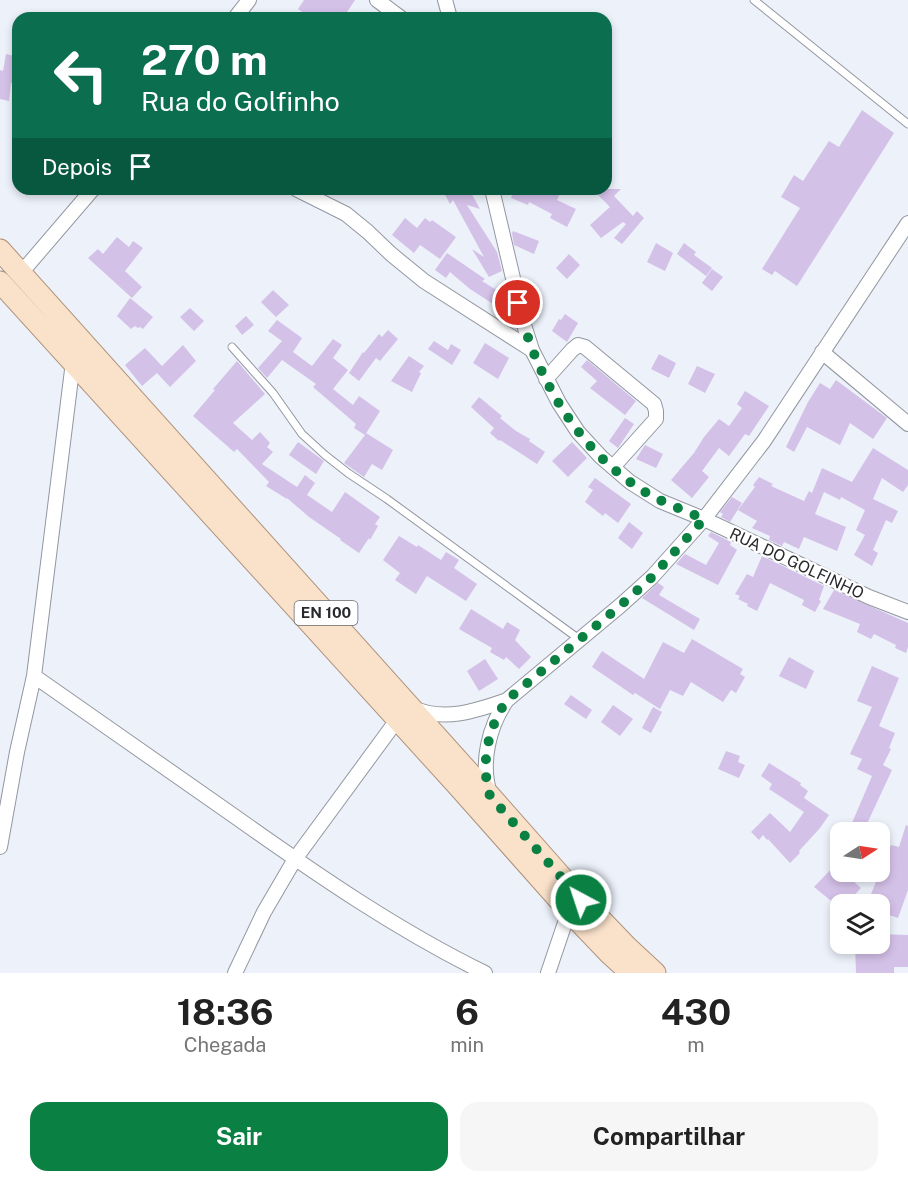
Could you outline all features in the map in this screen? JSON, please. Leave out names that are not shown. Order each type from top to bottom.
[{"type":"main road","name":"EN 100","points":[[0,250],[403,713],[569,911],[630,973]]},
{"type":"main road","name":"EN 100","points":[[0,282],[403,713],[490,796],[581,900],[655,973]]},
{"type":"street","points":[[240,12],[249,0]]},
{"type":"street","points":[[377,0],[393,12]]},
{"type":"street","points":[[21,273],[88,195]]},
{"type":"street","points":[[308,195],[346,214],[424,281],[532,350]]},
{"type":"street","name":"RUA DO GOLFINHO","points":[[493,195],[524,326],[532,350],[559,403],[578,432],[601,457],[630,482],[660,501],[704,519],[869,597],[908,612]]},
{"type":"street","points":[[490,796],[485,768],[488,746],[495,719],[507,700],[652,577],[704,519],[764,441],[908,223]]},
{"type":"street","points":[[546,379],[572,350],[578,345],[585,346],[654,404],[656,419],[613,468]]},
{"type":"street","points":[[822,352],[908,424]]},
{"type":"street","points":[[0,847],[17,752],[34,676],[73,362]]},
{"type":"street","points":[[34,676],[295,859],[387,919],[442,952],[484,973]]},
{"type":"street","points":[[235,973],[264,912],[295,859],[403,713],[421,711],[439,715],[459,714],[507,700]]},
{"type":"street","points":[[548,973],[569,911]]},
{"type":"lane","points":[[754,0],[908,124]]},
{"type":"lane","points":[[232,347],[273,393],[302,434],[325,455],[579,639]]},
{"type":"building","points":[[304,0],[355,0],[347,12],[302,12],[298,9]]},
{"type":"building","points":[[6,54],[12,56],[12,83],[9,101],[0,99],[0,70],[3,71]]},
{"type":"building","points":[[862,110],[894,133],[797,286],[775,271],[772,275],[762,269],[800,208],[781,197],[794,175],[803,181],[829,141],[839,147]]},
{"type":"building","points":[[612,189],[621,189],[614,196],[633,216],[637,211],[644,218],[622,244],[614,238],[626,224],[623,222],[601,238],[590,225],[610,207],[598,195],[612,195]]},
{"type":"building","points":[[445,195],[472,195],[480,209],[467,205],[497,252],[502,271],[489,277],[472,249],[484,257],[453,200],[450,204]]},
{"type":"building","points":[[512,195],[559,195],[557,200],[576,209],[567,227],[550,218],[552,214],[529,202],[528,205],[511,198]]},
{"type":"building","points":[[405,218],[417,228],[425,218],[430,222],[432,220],[456,237],[440,259],[420,245],[414,253],[392,235]]},
{"type":"building","points":[[513,231],[539,241],[534,254],[514,245]]},
{"type":"building","points":[[117,237],[129,247],[133,241],[143,248],[125,271],[142,287],[132,298],[88,258],[98,249],[103,254]]},
{"type":"building","points":[[656,243],[673,253],[665,271],[647,262]]},
{"type":"building","points":[[684,243],[696,252],[694,255],[712,268],[706,276],[677,254]]},
{"type":"building","points":[[447,253],[485,279],[482,281],[498,291],[493,304],[450,272],[446,278],[435,270]]},
{"type":"building","points":[[569,254],[580,265],[567,279],[556,268]]},
{"type":"building","points":[[712,269],[723,277],[712,291],[702,283]]},
{"type":"building","points":[[273,290],[289,305],[276,317],[261,302]]},
{"type":"building","points":[[130,298],[153,317],[143,329],[135,326],[131,329],[117,316]]},
{"type":"building","points":[[190,308],[204,321],[194,331],[180,317]]},
{"type":"building","points":[[565,314],[578,323],[567,342],[552,331]]},
{"type":"building","points":[[246,316],[254,325],[242,335],[235,326]]},
{"type":"building","points":[[277,320],[302,338],[293,352],[312,366],[333,339],[342,345],[333,358],[348,370],[333,389],[353,405],[359,396],[380,411],[366,433],[393,450],[382,470],[372,464],[364,477],[344,463],[365,435],[354,428],[356,424],[313,387],[316,384],[282,360],[267,378],[258,368],[282,341],[268,331]]},
{"type":"building","points":[[388,330],[398,339],[380,361],[376,358],[359,381],[349,373],[379,334],[382,337]]},
{"type":"building","points":[[434,341],[448,350],[451,344],[461,350],[452,365],[428,349]]},
{"type":"building","points":[[485,343],[509,358],[498,379],[473,363]]},
{"type":"building","points":[[183,345],[196,361],[170,387],[157,373],[142,386],[125,365],[145,348],[162,366]]},
{"type":"building","points":[[659,354],[676,363],[669,378],[651,369]]},
{"type":"building","points":[[409,356],[424,366],[419,372],[421,373],[412,392],[391,381]]},
{"type":"building","points":[[587,360],[636,401],[625,415],[590,388],[597,381],[581,367]]},
{"type":"building","points":[[237,361],[265,394],[233,423],[252,440],[260,432],[270,443],[267,447],[273,452],[262,464],[297,487],[305,475],[315,483],[307,495],[332,512],[345,492],[380,517],[370,540],[369,538],[359,553],[287,498],[266,486],[269,482],[237,449],[234,452],[193,416]]},
{"type":"building","points":[[697,366],[715,374],[705,393],[688,384]]},
{"type":"building","points":[[836,380],[887,418],[873,439],[850,423],[840,445],[807,427],[794,452],[786,447],[820,383],[830,389]]},
{"type":"building","points":[[745,391],[769,406],[749,436],[745,434],[729,456],[719,448],[702,471],[709,477],[692,498],[671,480],[719,419],[729,426],[742,408],[737,404]]},
{"type":"building","points":[[479,397],[502,416],[500,418],[545,452],[537,464],[490,433],[494,428],[471,407]]},
{"type":"building","points":[[625,418],[634,424],[618,448],[609,441]]},
{"type":"building","points":[[298,442],[324,461],[316,474],[289,455]]},
{"type":"building","points":[[572,442],[587,458],[568,477],[552,461]]},
{"type":"building","points":[[645,445],[663,454],[656,468],[636,459]]},
{"type":"building","points":[[873,448],[908,470],[908,485],[903,492],[882,478],[873,499],[898,511],[892,523],[886,520],[873,550],[878,553],[872,566],[854,555],[865,535],[856,530],[865,510],[841,497],[840,500],[824,492],[815,514],[846,527],[837,551],[804,537],[799,549],[784,542],[782,546],[769,540],[770,536],[752,528],[757,521],[738,510],[755,487],[753,485],[759,477],[773,484],[771,486],[804,501],[809,491],[812,493],[822,468],[852,482]]},
{"type":"building","points":[[595,478],[631,504],[618,523],[605,513],[603,516],[585,502],[593,490],[588,487]]},
{"type":"building","points":[[732,497],[742,503],[730,522],[721,517],[723,514],[720,512]]},
{"type":"building","points":[[629,522],[643,533],[632,549],[618,538]]},
{"type":"building","points":[[711,532],[731,542],[730,545],[737,550],[718,585],[676,564],[685,554],[706,565],[719,543],[708,536]]},
{"type":"building","points":[[399,536],[441,560],[446,552],[459,560],[454,568],[477,584],[466,601],[427,576],[416,594],[395,580],[400,573],[383,560]]},
{"type":"building","points":[[762,556],[824,586],[819,600],[821,601],[815,612],[802,605],[804,600],[770,583],[757,611],[738,599],[740,596],[735,594],[747,574],[753,577]]},
{"type":"building","points":[[658,583],[664,587],[659,595],[700,619],[694,630],[642,598]]},
{"type":"building","points":[[834,590],[908,623],[906,653],[874,634],[871,639],[857,632],[860,624],[823,609]]},
{"type":"building","points":[[471,609],[503,629],[507,622],[520,630],[515,640],[531,657],[519,669],[506,657],[504,660],[490,652],[492,648],[459,629]]},
{"type":"building","points":[[692,639],[743,669],[740,674],[745,677],[736,693],[731,690],[723,702],[691,682],[683,696],[670,690],[660,709],[635,693],[633,695],[592,667],[602,651],[644,679],[663,642],[684,653]]},
{"type":"building","points":[[789,657],[814,671],[806,689],[779,676]]},
{"type":"building","points":[[485,659],[498,679],[479,691],[467,671]]},
{"type":"building","points":[[872,666],[899,678],[879,726],[895,733],[889,748],[891,749],[883,765],[892,770],[868,822],[852,822],[872,776],[857,769],[862,759],[850,754],[872,707],[857,701]]},
{"type":"building","points":[[571,695],[592,710],[586,719],[564,704]]},
{"type":"building","points":[[613,705],[633,719],[620,736],[601,722]]},
{"type":"building","points":[[653,707],[662,712],[651,733],[642,728]]},
{"type":"building","points":[[726,751],[740,756],[738,762],[745,765],[739,778],[718,769]]},
{"type":"building","points":[[769,763],[801,783],[800,785],[808,791],[804,798],[829,815],[790,863],[763,835],[759,840],[751,832],[770,813],[790,832],[804,812],[769,789],[772,784],[761,776]]},
{"type":"building","points":[[906,825],[908,826],[908,890],[898,918],[890,915],[890,894],[871,894],[876,882],[890,882],[890,847],[891,845],[899,847]]},
{"type":"building","points":[[830,870],[830,882],[854,882],[861,888],[855,894],[830,894],[830,900],[814,887]]},
{"type":"building","points":[[890,934],[908,935],[908,967],[894,967],[894,973],[856,973],[855,954],[890,954]]},
{"type":"route","points":[[518,303],[532,350],[559,403],[578,432],[601,457],[630,482],[660,501],[704,519],[652,577],[507,700],[498,712],[493,726],[485,768],[490,796],[581,900]]}]
